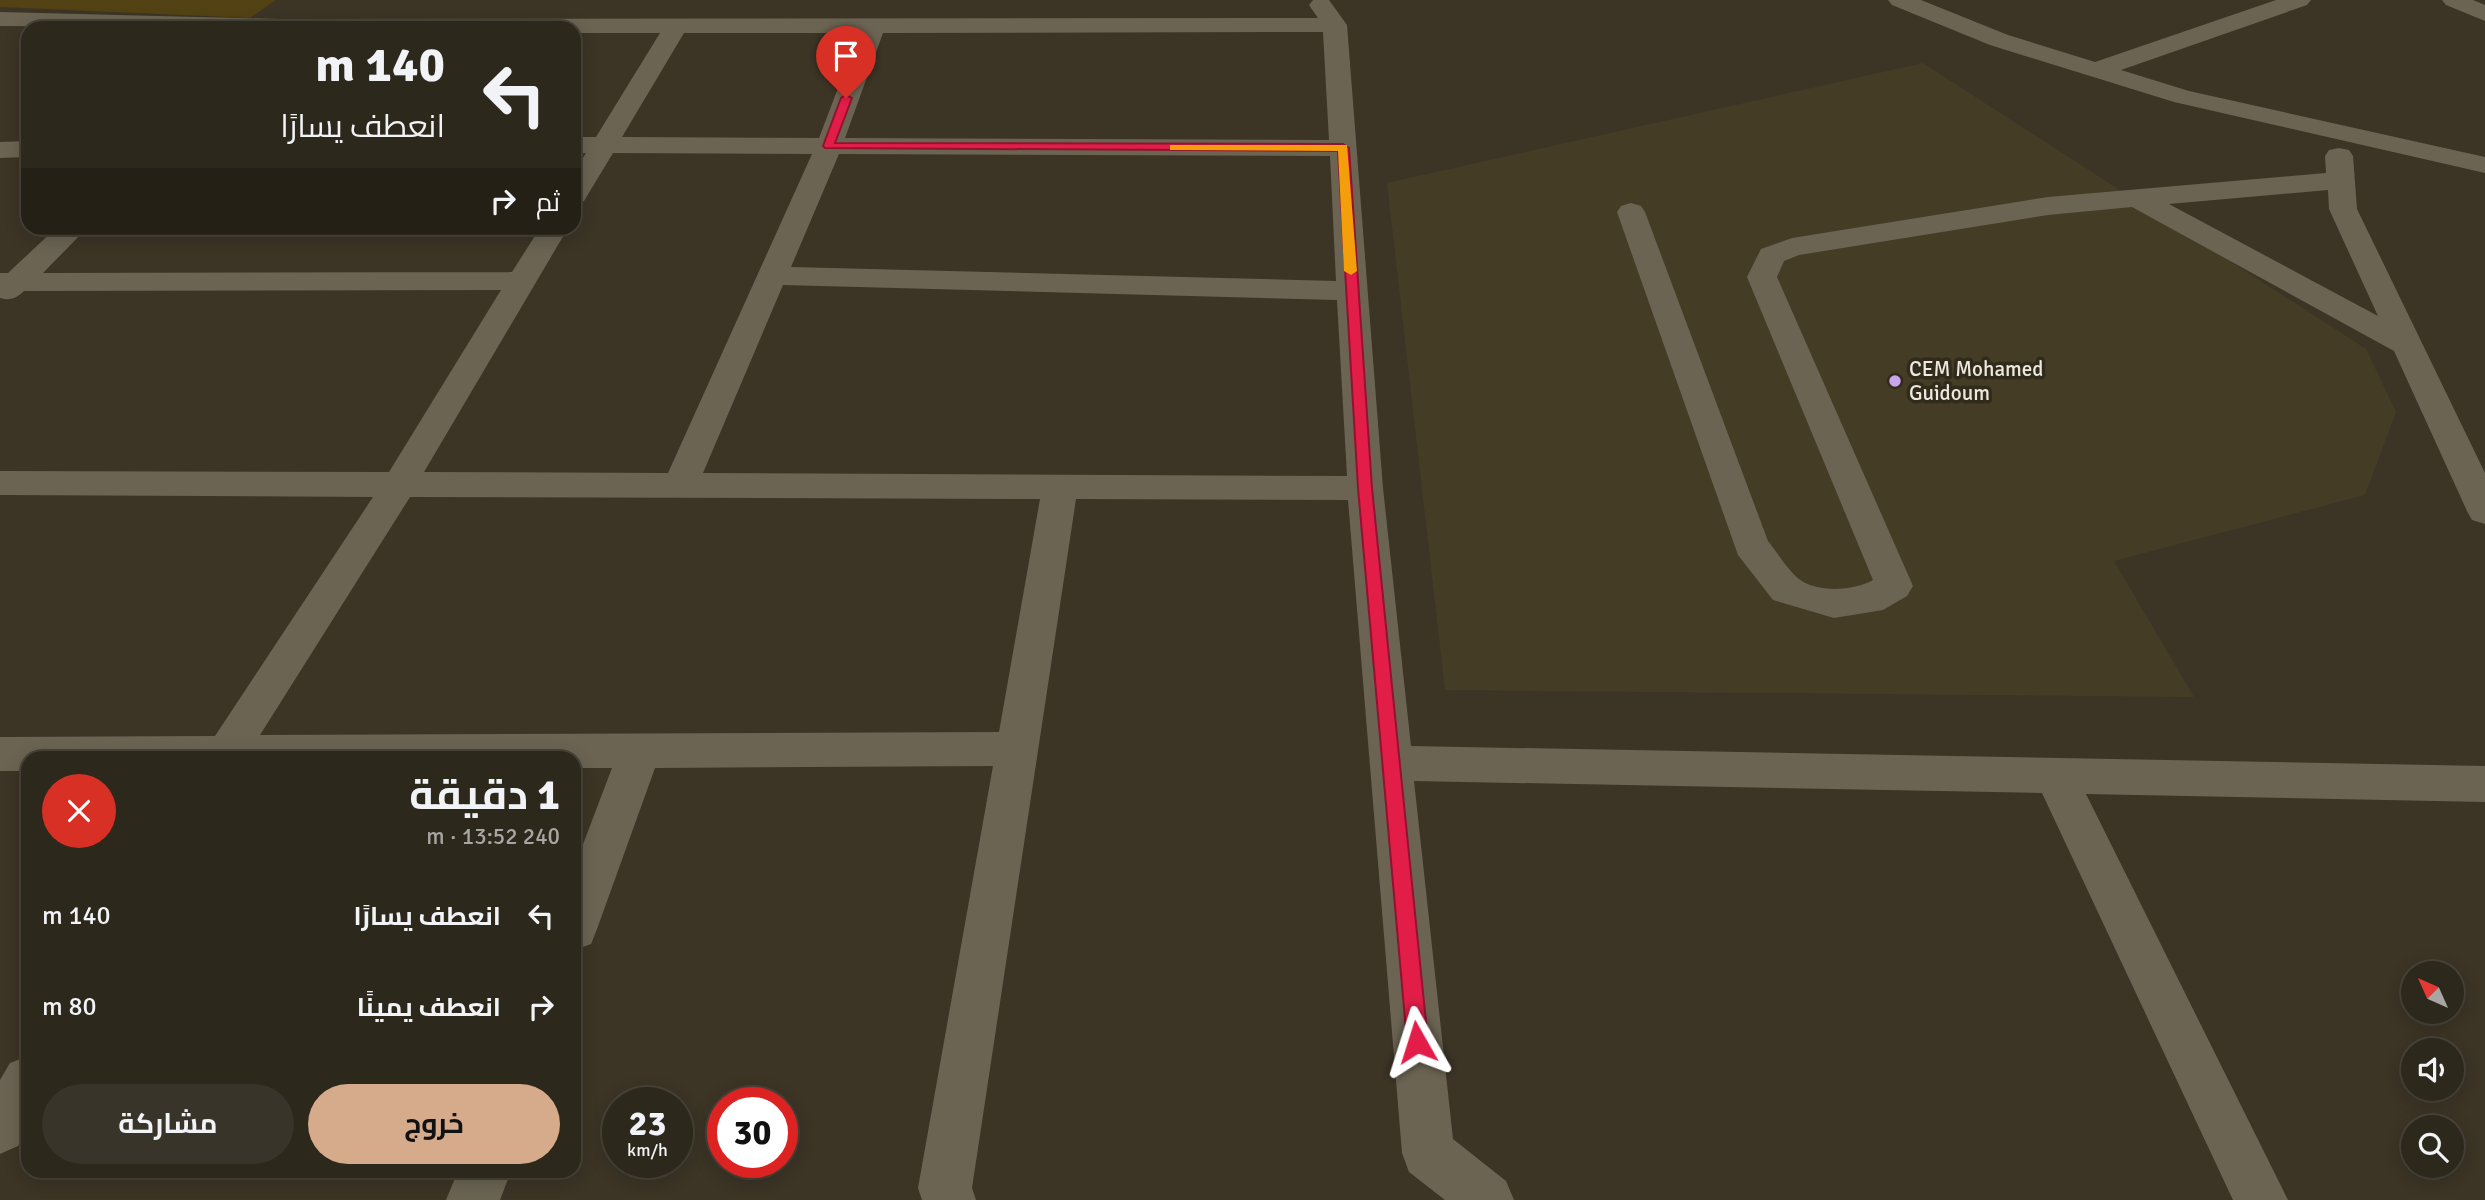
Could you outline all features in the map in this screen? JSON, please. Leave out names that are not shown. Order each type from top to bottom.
[{"type":"street","points":[[1900,0],[1999,40],[2183,97],[2485,165]]},
{"type":"street","points":[[2096,70],[2299,0]]},
{"type":"street","points":[[2454,0],[2485,13]]},
{"type":"street","points":[[581,26],[873,26],[1326,13],[1343,148],[1365,488],[1428,1153],[1487,1200]]},
{"type":"street","points":[[581,183],[676,26]]},
{"type":"street","points":[[680,486],[828,146],[873,26]]},
{"type":"street","points":[[2337,132],[2343,209],[2485,511]]},
{"type":"street","points":[[581,145],[1343,148]]},
{"type":"street","points":[[0,150],[21,149]]},
{"type":"street","points":[[1631,212],[1751,547],[1787,590],[1834,604],[1869,600],[1894,586],[1762,277],[1772,255],[1792,247],[2021,210],[2341,180]]},
{"type":"street","points":[[2137,198],[2407,345]]},
{"type":"street","points":[[6,287],[64,235]]},
{"type":"street","points":[[228,751],[399,485],[550,235]]},
{"type":"street","points":[[771,276],[1352,291]]},
{"type":"street","points":[[6,287],[522,281]]},
{"type":"street","points":[[0,483],[1365,488]]},
{"type":"street","points":[[949,1200],[945,1188],[1060,487]]},
{"type":"street","points":[[581,752],[1017,749]]},
{"type":"street","points":[[581,910],[640,751]]},
{"type":"street","points":[[0,754],[21,754]]},
{"type":"street","points":[[1391,763],[2485,784]]},
{"type":"street","points":[[2055,776],[2261,1200]]},
{"type":"street","points":[[0,1128],[21,1094]]},
{"type":"street","points":[[473,1200],[481,1178]]},
{"type":"shaded area","points":[[0,0],[276,0],[250,18],[0,7]]},
{"type":"shaded area","name":"CEM Mohamed Guidoum","points":[[1923,63],[2366,349],[2396,412],[2365,495],[2114,561],[2194,697],[1445,690],[1387,183]]},
{"type":"slow traffic","points":[[1174,147],[1343,148],[1351,271]]},
{"type":"place","name":"CEM Mohamed Guidoum","points":[[1895,381]]},
{"type":"route","points":[[846,98],[828,146],[1343,148],[1365,488],[1417,1042]]}]
